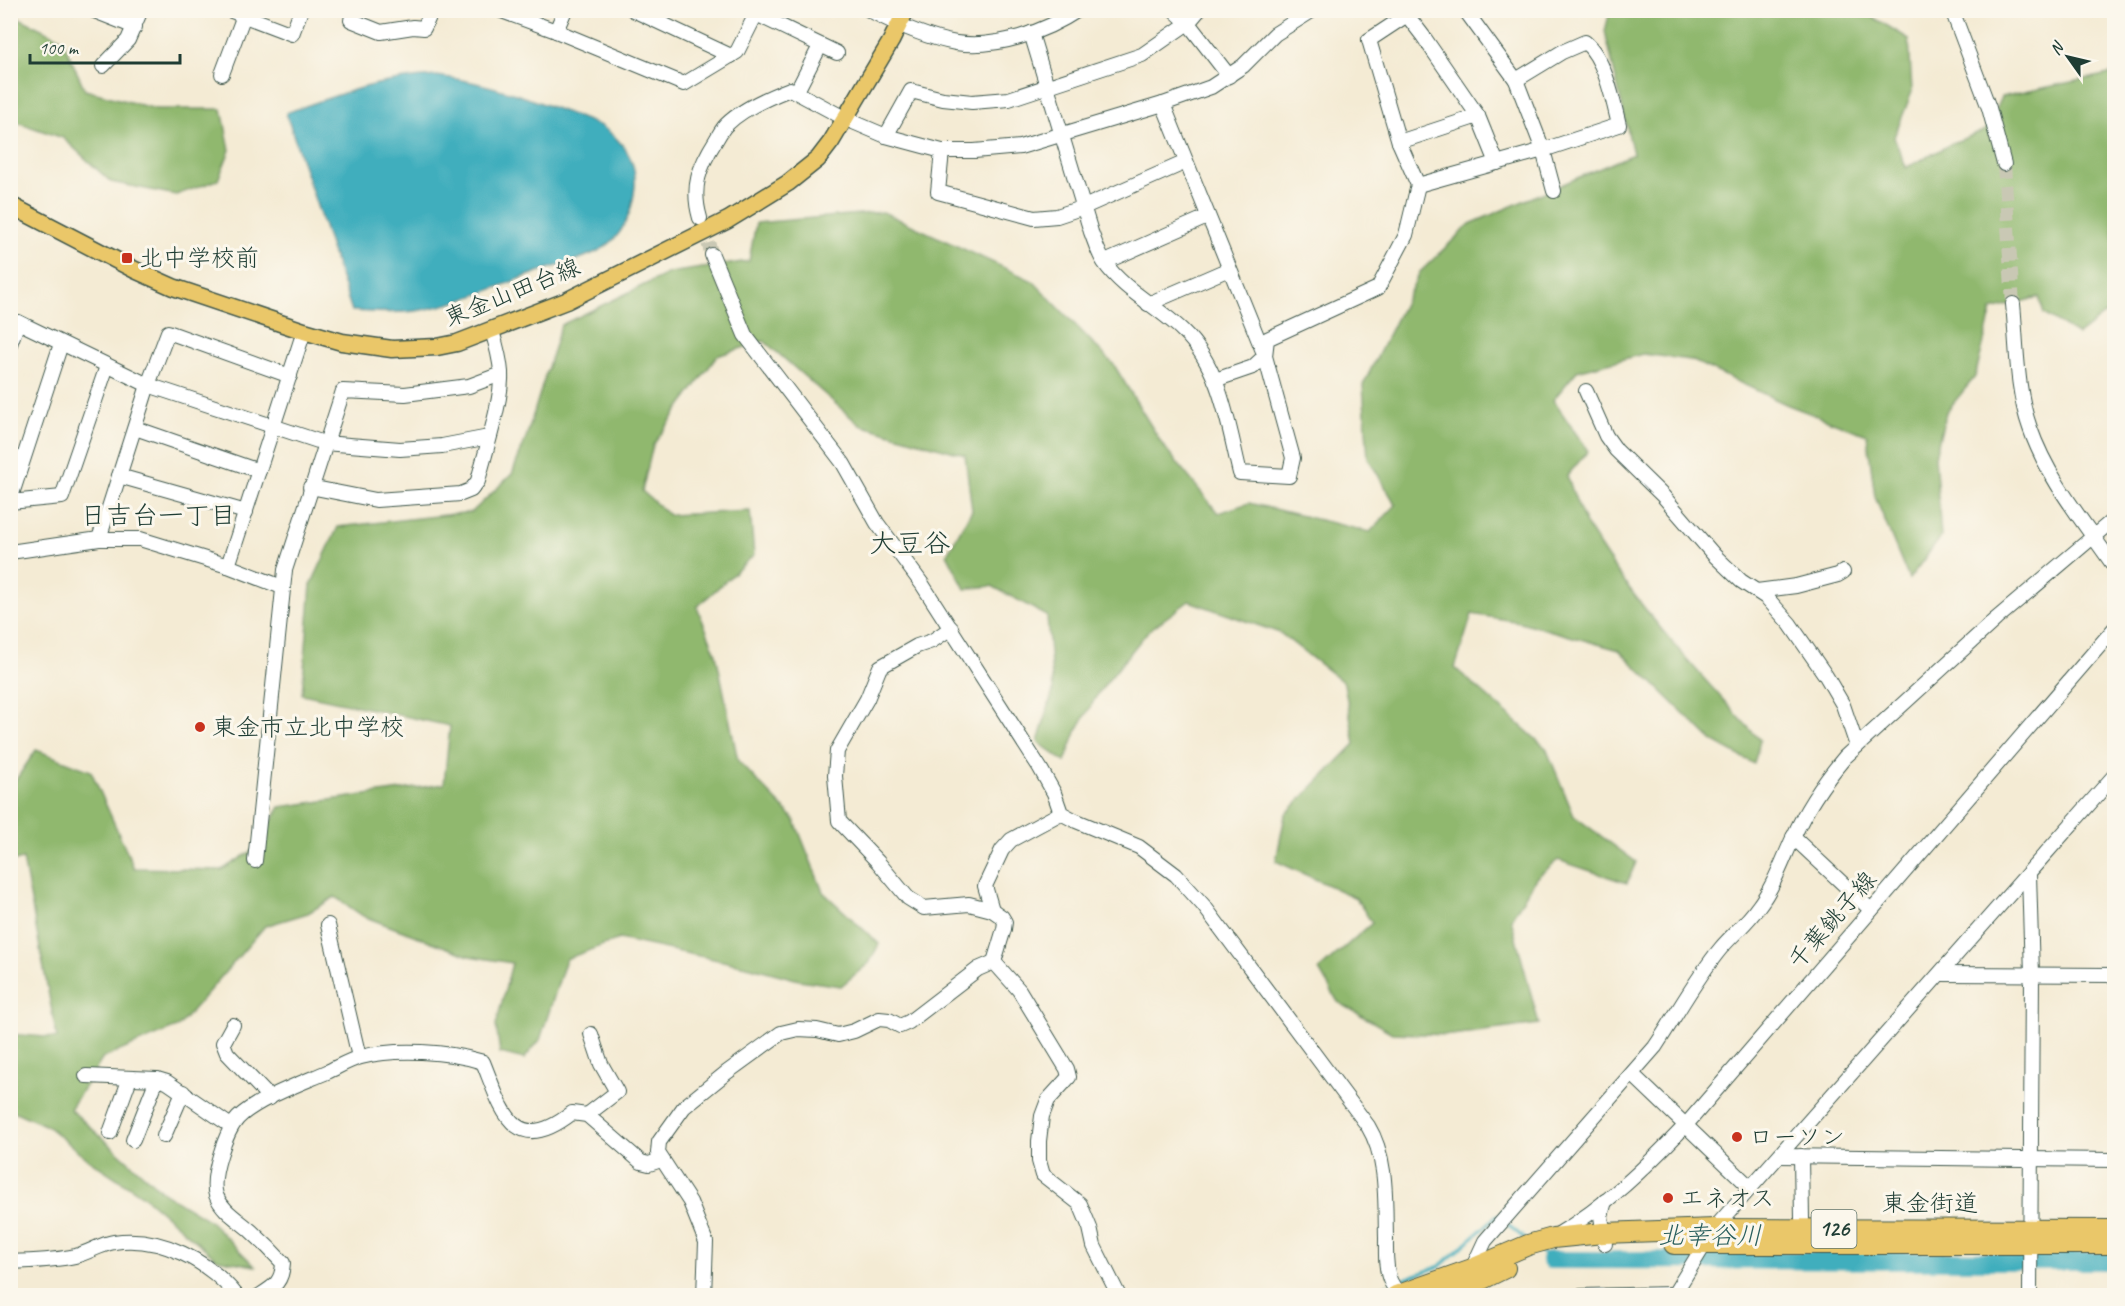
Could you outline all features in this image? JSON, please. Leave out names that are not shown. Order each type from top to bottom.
[{"type":"highway","name":"東金街道","points":[[1398,1295],[1472,1269],[1528,1245],[1553,1238],[2030,1236],[2115,1230]]},
{"type":"highway","name":"東金街道","points":[[2030,1236],[2115,1244]]},
{"type":"highway","name":"東金街道","points":[[1448,1296],[1538,1254],[1556,1248],[1604,1239]]},
{"type":"main road","name":"東金山田台線","points":[[10,205],[135,270],[173,287],[304,331],[342,342],[392,349],[436,347],[457,343],[566,301],[728,220],[788,183],[818,159],[846,119],[903,17]]},
{"type":"street","points":[[92,10],[135,27]]},
{"type":"street","points":[[103,66],[128,40],[141,10]]},
{"type":"street","points":[[229,10],[245,13],[292,34],[301,10]]},
{"type":"street","points":[[354,10],[351,20],[381,32],[413,27],[424,28],[432,10]]},
{"type":"street","points":[[499,10],[684,84],[737,52],[754,12],[837,53]]},
{"type":"street","points":[[556,32],[565,10]]},
{"type":"street","points":[[633,10],[731,56]]},
{"type":"street","points":[[869,10],[903,17],[926,35],[956,43],[979,44],[1031,33],[1055,24],[1078,10]]},
{"type":"street","points":[[1174,10],[1188,23],[1229,76]]},
{"type":"street","points":[[885,136],[910,91],[943,99],[972,102],[1009,99],[1142,55],[1188,23],[1199,10]]},
{"type":"street","points":[[1465,10],[1516,80],[1544,150],[1554,191]]},
{"type":"street","points":[[1952,10],[1989,108],[2004,164]]},
{"type":"street","points":[[700,218],[695,201],[695,186],[704,158],[725,125],[765,98],[790,89],[846,119],[885,136],[942,151],[1020,147],[1163,104],[1210,87],[1229,76],[1275,34],[1306,12]]},
{"type":"street","points":[[222,74],[245,13]]},
{"type":"street","points":[[1215,380],[1252,367],[1265,356],[1267,339],[1378,288],[1406,235],[1418,185],[1399,142],[1369,40],[1405,13],[1478,116],[1497,163]]},
{"type":"street","points":[[1031,33],[1091,232],[1105,262],[1112,272],[1148,304],[1183,331],[1201,352],[1215,380],[1240,473],[1289,476],[1293,458],[1265,356],[1163,104]]},
{"type":"street","points":[[1418,185],[1544,150],[1619,125],[1611,93],[1601,67],[1585,42],[1562,52],[1516,80]]},
{"type":"street","points":[[797,91],[820,46]]},
{"type":"street","points":[[1399,142],[1478,116]]},
{"type":"street","points":[[942,151],[938,192],[1034,218],[1057,216],[1084,207],[1186,162]]},
{"type":"street","points":[[1105,262],[1207,217]]},
{"type":"street","points":[[712,255],[745,335],[843,464],[876,523],[922,584],[1040,768],[1054,793],[1061,813],[1139,847],[1176,875],[1204,906],[1376,1138],[1381,1154],[1385,1192],[1387,1265],[1389,1278],[1398,1295]]},
{"type":"street","points":[[1148,304],[1229,269]]},
{"type":"street","points":[[2013,304],[2021,392],[2030,428],[2056,482],[2115,566]]},
{"type":"street","points":[[10,344],[14,323],[148,385],[324,443],[400,449],[442,446],[489,437]]},
{"type":"street","points":[[228,566],[304,331]]},
{"type":"street","points":[[310,487],[376,500],[461,494],[471,490],[478,481],[498,398],[501,374],[492,331]]},
{"type":"street","points":[[99,539],[148,385],[168,332],[290,376]]},
{"type":"street","points":[[61,344],[10,501],[62,497],[107,366]]},
{"type":"street","points":[[255,861],[285,570],[324,443],[343,391],[405,394],[469,386],[501,374]]},
{"type":"street","points":[[1586,391],[1606,436],[1616,450],[1663,496],[1714,555],[1741,581],[1767,597],[1790,624],[1843,705],[1857,746]]},
{"type":"street","points":[[135,429],[259,471]]},
{"type":"street","points":[[119,476],[246,512]]},
{"type":"street","points":[[1472,1269],[1485,1241],[1655,1047],[1698,979],[1716,955],[1758,909],[1778,876],[1793,837],[1828,777],[1857,746],[1996,619],[2115,519]]},
{"type":"street","points":[[10,552],[99,539],[140,539],[228,566],[282,587]]},
{"type":"street","points":[[1756,591],[1796,586],[1843,572]]},
{"type":"street","points":[[951,628],[932,641],[917,646],[880,667],[867,699],[837,752],[835,776],[839,821],[908,898],[924,908],[969,904],[992,910],[1002,917],[1005,922],[994,962]]},
{"type":"street","name":"千葉銚子線","points":[[1553,1238],[1592,1213],[1662,1150],[1685,1126],[2115,628]]},
{"type":"street","points":[[1580,1296],[1674,1295],[1709,1237],[2115,776]]},
{"type":"street","points":[[992,910],[985,886],[1002,850],[1011,840],[1061,813]]},
{"type":"street","points":[[1793,837],[1871,910]]},
{"type":"street","points":[[2029,874],[2032,975],[2030,1296]]},
{"type":"street","points":[[328,925],[359,1057]]},
{"type":"street","points":[[704,1296],[706,1242],[690,1202],[657,1153],[659,1142],[684,1107],[726,1072],[781,1033],[798,1029],[817,1030],[838,1035],[854,1031],[879,1018],[900,1026],[909,1022],[978,969],[994,962]]},
{"type":"street","points":[[994,962],[1019,990],[1067,1069],[1069,1077],[1048,1100],[1042,1116],[1039,1161],[1043,1174],[1080,1204],[1094,1245],[1119,1296]]},
{"type":"street","points":[[1940,974],[2115,975]]},
{"type":"street","points":[[233,1025],[223,1043],[227,1053],[270,1098]]},
{"type":"street","points":[[587,1115],[618,1092],[601,1065],[591,1034]]},
{"type":"street","points":[[259,1296],[273,1288],[283,1276],[283,1263],[227,1211],[216,1195],[215,1176],[231,1126],[241,1116],[270,1098],[359,1057],[391,1053],[441,1053],[466,1056],[483,1062],[503,1111],[511,1124],[529,1131],[559,1124],[572,1113],[587,1115],[641,1162],[649,1164],[661,1160]]},
{"type":"street","points":[[1632,1074],[1751,1188]]},
{"type":"street","points":[[86,1076],[157,1079],[167,1082],[231,1126]]},
{"type":"street","points":[[110,1133],[130,1078]]},
{"type":"street","points":[[133,1140],[157,1079]]},
{"type":"street","points":[[164,1136],[183,1092]]},
{"type":"street","points":[[1780,1156],[2115,1160]]},
{"type":"street","points":[[1802,1156],[1802,1219]]},
{"type":"street","points":[[1604,1239],[1601,1216],[1605,1201]]},
{"type":"street","points":[[10,1262],[78,1256],[113,1242],[131,1241],[156,1244],[196,1260],[216,1274],[237,1296]]},
{"type":"green space","points":[[1610,11],[1863,11],[1909,39],[1912,92],[1894,137],[1906,168],[1955,142],[1986,130],[2001,97],[2114,73],[2114,307],[2078,335],[2044,314],[2039,297],[1992,310],[1975,377],[1946,412],[1935,456],[1941,537],[1909,579],[1875,497],[1867,435],[1788,405],[1691,360],[1643,354],[1577,371],[1553,400],[1588,451],[1567,476],[1590,531],[1649,614],[1760,740],[1754,764],[1712,741],[1619,650],[1520,622],[1472,614],[1455,668],[1546,748],[1574,816],[1636,862],[1627,883],[1558,860],[1536,878],[1511,919],[1539,1024],[1452,1035],[1392,1033],[1338,1002],[1319,970],[1372,923],[1356,898],[1276,861],[1285,815],[1355,744],[1344,683],[1280,633],[1189,601],[1148,631],[1099,692],[1076,732],[1065,762],[1038,742],[1053,691],[1047,616],[992,586],[965,589],[947,554],[972,510],[965,455],[860,425],[764,341],[717,356],[653,445],[642,491],[669,515],[750,511],[754,555],[697,607],[716,654],[738,761],[794,819],[823,892],[879,944],[869,963],[841,986],[799,980],[751,967],[619,939],[566,959],[540,1040],[524,1059],[500,1053],[496,1025],[512,963],[469,956],[363,916],[335,897],[308,913],[265,926],[179,1026],[103,1058],[70,1109],[164,1193],[210,1221],[255,1266],[217,1259],[142,1195],[89,1160],[47,1126],[11,1110],[10,1034],[57,1038],[23,859],[11,862],[11,787],[36,750],[91,771],[134,868],[222,870],[255,849],[280,807],[444,784],[450,726],[302,694],[311,585],[338,527],[472,512],[512,474],[526,438],[561,325],[669,273],[749,261],[756,223],[883,212],[1033,281],[1114,365],[1162,444],[1218,513],[1249,503],[1370,532],[1396,505],[1368,458],[1363,385],[1420,272],[1470,224],[1633,154],[1605,31]]},
{"type":"green space","points":[[11,14],[62,39],[85,90],[156,109],[222,109],[230,150],[218,180],[176,195],[111,182],[63,138],[11,120]]},
{"type":"water","points":[[437,76],[480,84],[520,96],[561,110],[609,131],[627,151],[635,176],[633,202],[628,217],[621,231],[604,248],[478,294],[416,311],[392,313],[352,311],[286,113],[360,88],[397,80]]},
{"type":"waterway","name":"北幸谷川","points":[[1396,1282],[1440,1266],[1497,1216],[1499,1218]]},
{"type":"waterway","name":"北幸谷川","points":[[1507,1224],[1525,1239]]},
{"type":"waterway","name":"北幸谷川","points":[[1539,1250],[1550,1260]]},
{"type":"waterway","name":"北幸谷川","points":[[1550,1260],[2114,1261]]},
{"type":"waterway","name":"北幸谷川","points":[[1345,1296],[1387,1285]]},
{"type":"tunnel","points":[[2004,164],[2013,304]]},
{"type":"tunnel","points":[[702,223],[712,255]]},
{"type":"place","name":"北中学校前","points":[[127,258]]},
{"type":"place","name":"東金市立北中学校","points":[[200,727]]},
{"type":"place","name":"ローソン","points":[[1737,1137]]},
{"type":"place","name":"エネオス","points":[[1668,1198]]},
{"type":"district","name":"日吉台一丁目","points":[[158,515]]},
{"type":"district","name":"大豆谷","points":[[910,543]]}]
